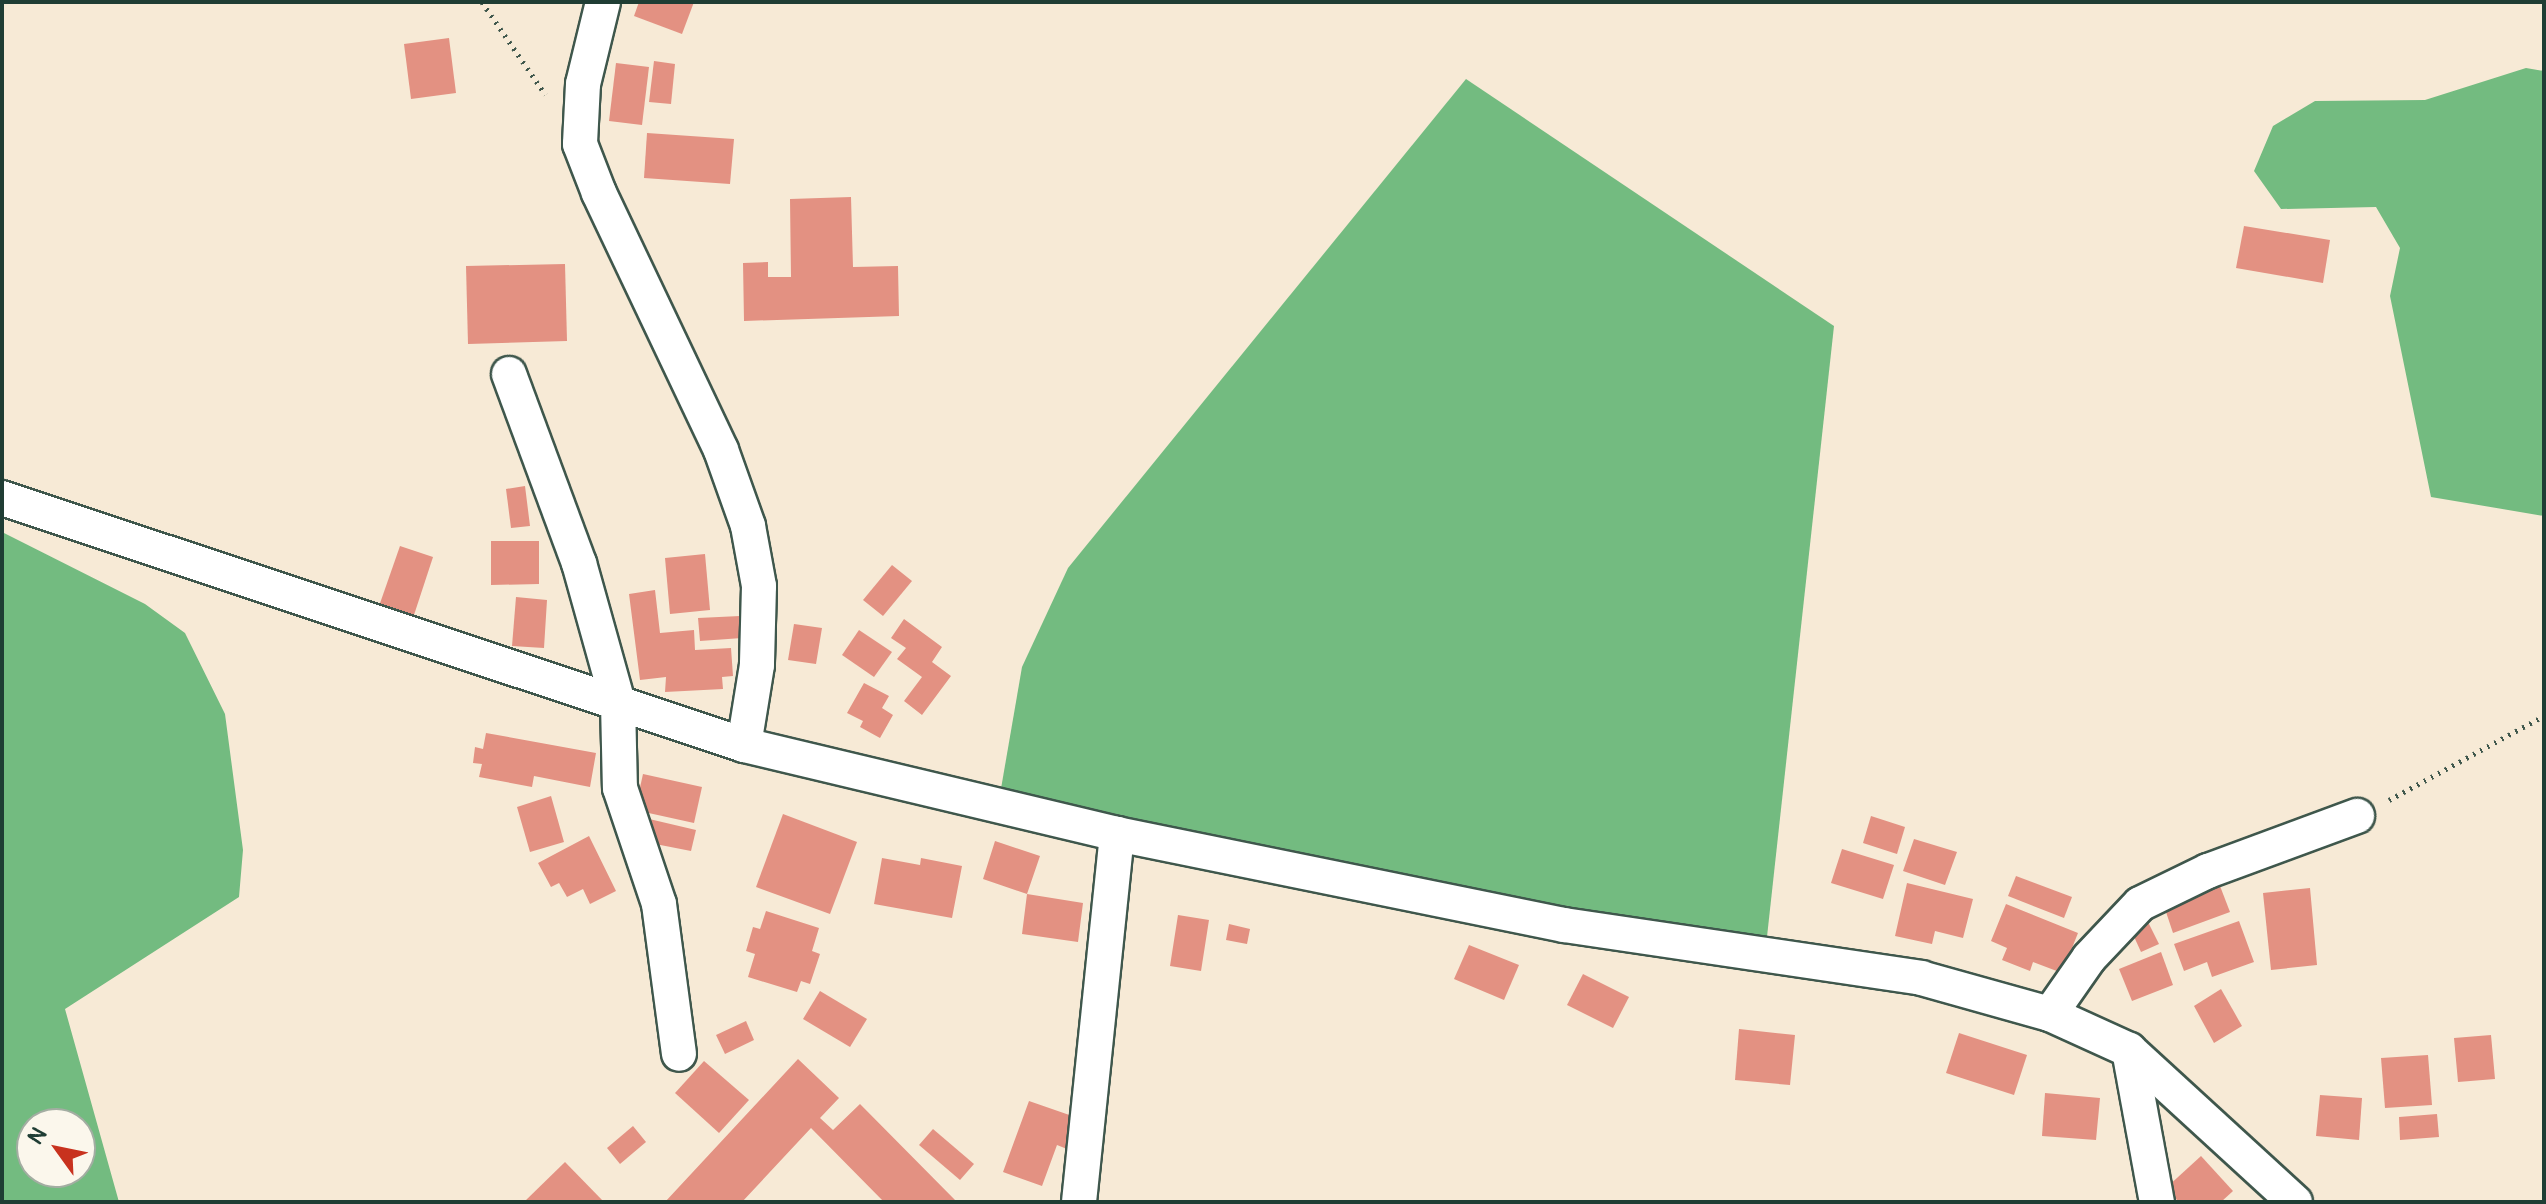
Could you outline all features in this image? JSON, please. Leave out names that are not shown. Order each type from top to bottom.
[{"type":"street","points":[[603,2],[583,84],[580,144],[599,193],[721,450],[748,526],[759,586],[757,665],[744,745]]},
{"type":"street","points":[[509,374],[579,563],[618,703],[620,788],[659,904],[679,1054]]},
{"type":"street","points":[[2,498],[744,745],[1117,834],[1564,925],[1921,978],[2050,1014],[2129,1050],[2295,1202]]},
{"type":"street","points":[[2050,1014],[2089,958],[2140,904],[2208,871],[2357,816]]},
{"type":"street","points":[[1079,1202],[1117,834]]},
{"type":"street","points":[[2129,1050],[2157,1202]]},
{"type":"path","points":[[482,2],[546,96]]},
{"type":"path","points":[[2357,816],[2544,716]]},
{"type":"green space","points":[[2526,68],[2544,71],[2544,516],[2431,497],[2390,296],[2400,248],[2376,207],[2281,209],[2254,171],[2273,126],[2315,101],[2425,100]]},
{"type":"green space","points":[[1466,79],[1834,326],[1765,955],[998,806],[1022,667],[1068,568]]},
{"type":"green space","points":[[2,532],[145,604],[185,633],[225,714],[243,850],[239,897],[65,1009],[93,1108],[16,1108],[16,1188],[96,1188],[96,1120],[119,1202],[2,1202]]},
{"type":"building","points":[[639,2],[694,2],[682,34],[634,16]]},
{"type":"building","points":[[449,38],[456,93],[411,99],[404,44]]},
{"type":"building","points":[[654,61],[675,64],[671,104],[649,102]]},
{"type":"building","points":[[616,63],[649,67],[642,125],[609,121]]},
{"type":"building","points":[[647,133],[734,139],[730,184],[644,178]]},
{"type":"building","points":[[851,197],[853,267],[898,266],[899,316],[744,321],[743,263],[768,262],[768,277],[791,277],[790,199]]},
{"type":"building","points":[[2244,226],[2330,240],[2323,283],[2236,268]]},
{"type":"building","points":[[565,264],[567,341],[468,344],[466,266]]},
{"type":"building","points":[[525,486],[530,526],[511,528],[506,489]]},
{"type":"building","points":[[491,541],[539,541],[539,584],[491,585]]},
{"type":"building","points":[[400,546],[433,557],[412,621],[378,609]]},
{"type":"building","points":[[705,554],[710,610],[670,614],[665,558]]},
{"type":"building","points":[[892,565],[912,581],[883,616],[863,600]]},
{"type":"building","points":[[655,590],[660,633],[694,630],[695,650],[731,648],[733,676],[722,677],[723,689],[665,692],[666,677],[640,680],[629,594]]},
{"type":"building","points":[[516,597],[547,600],[544,648],[512,646]]},
{"type":"building","points":[[740,616],[742,638],[700,641],[698,618]]},
{"type":"building","points":[[904,619],[942,647],[932,662],[951,676],[922,715],[904,701],[922,677],[897,659],[906,648],[891,638]]},
{"type":"building","points":[[794,624],[822,628],[816,664],[788,660]]},
{"type":"building","points":[[859,630],[892,652],[874,677],[842,655]]},
{"type":"building","points":[[864,683],[889,696],[882,708],[893,715],[880,738],[860,727],[863,721],[847,713]]},
{"type":"building","points":[[486,733],[596,753],[590,787],[534,776],[532,787],[479,777],[482,764],[473,763],[475,747],[483,749]]},
{"type":"building","points":[[643,774],[702,787],[694,823],[635,810]]},
{"type":"building","points":[[551,796],[564,842],[530,852],[517,807]]},
{"type":"building","points":[[783,814],[857,842],[830,914],[756,887]]},
{"type":"building","points":[[1871,816],[1905,827],[1897,854],[1863,843]]},
{"type":"building","points":[[645,818],[696,830],[691,851],[640,841]]},
{"type":"building","points":[[589,836],[616,891],[590,904],[583,889],[567,897],[559,883],[551,887],[538,863]]},
{"type":"building","points":[[1914,839],[1957,852],[1945,885],[1903,871]]},
{"type":"building","points":[[995,841],[1040,856],[1027,894],[983,879]]},
{"type":"building","points":[[1842,849],[1894,865],[1883,899],[1831,883]]},
{"type":"building","points":[[882,858],[920,865],[921,858],[962,866],[952,918],[874,904]]},
{"type":"building","points":[[2016,876],[2072,897],[2064,918],[2008,896]]},
{"type":"building","points":[[1907,883],[1973,899],[1963,938],[1935,931],[1932,944],[1895,936]]},
{"type":"building","points":[[2220,886],[2230,912],[2173,933],[2164,906]]},
{"type":"building","points":[[2310,888],[2317,965],[2271,970],[2263,893]]},
{"type":"building","points":[[1027,894],[1083,903],[1078,942],[1022,934]]},
{"type":"building","points":[[2006,904],[2078,933],[2062,973],[2033,962],[2030,971],[2002,960],[2007,948],[1991,941]]},
{"type":"building","points":[[766,911],[819,928],[812,951],[820,954],[810,984],[801,981],[797,992],[748,977],[755,954],[746,951],[753,927],[760,929]]},
{"type":"building","points":[[1178,915],[1209,920],[1201,971],[1170,966]]},
{"type":"building","points":[[2239,921],[2254,962],[2212,977],[2207,962],[2184,971],[2174,944]]},
{"type":"building","points":[[2148,922],[2159,944],[2141,952],[2131,930]]},
{"type":"building","points":[[1229,924],[1250,929],[1247,944],[1226,940]]},
{"type":"building","points":[[1469,945],[1519,965],[1504,1000],[1454,979]]},
{"type":"building","points":[[2161,952],[2173,985],[2132,1001],[2119,969]]},
{"type":"building","points":[[1583,974],[1629,997],[1613,1028],[1567,1005]]},
{"type":"building","points":[[2221,989],[2242,1026],[2214,1043],[2194,1006]]},
{"type":"building","points":[[820,991],[867,1019],[850,1047],[803,1019]]},
{"type":"building","points":[[746,1021],[754,1040],[725,1054],[716,1035]]},
{"type":"building","points":[[1739,1029],[1795,1035],[1790,1085],[1735,1080]]},
{"type":"building","points":[[1959,1033],[2027,1055],[2014,1095],[1946,1073]]},
{"type":"building","points":[[2491,1035],[2495,1079],[2458,1082],[2454,1038]]},
{"type":"building","points":[[2428,1055],[2432,1105],[2385,1108],[2381,1058]]},
{"type":"building","points":[[798,1059],[839,1098],[820,1118],[833,1130],[860,1104],[957,1202],[884,1202],[811,1128],[742,1202],[665,1202]]},
{"type":"building","points":[[704,1061],[749,1100],[719,1133],[675,1093]]},
{"type":"building","points":[[2045,1093],[2100,1098],[2096,1140],[2042,1136]]},
{"type":"building","points":[[2320,1095],[2362,1098],[2359,1140],[2316,1136]]},
{"type":"building","points":[[1029,1101],[1078,1118],[1067,1149],[1057,1145],[1042,1186],[1003,1172]]},
{"type":"building","points":[[2437,1114],[2439,1137],[2400,1140],[2399,1117]]},
{"type":"building","points":[[633,1126],[646,1142],[620,1164],[607,1148]]},
{"type":"building","points":[[933,1129],[974,1164],[960,1180],[919,1145]]},
{"type":"building","points":[[2201,1156],[2233,1191],[2221,1202],[2179,1202],[2166,1188]]},
{"type":"building","points":[[565,1162],[604,1202],[524,1202]]}]
